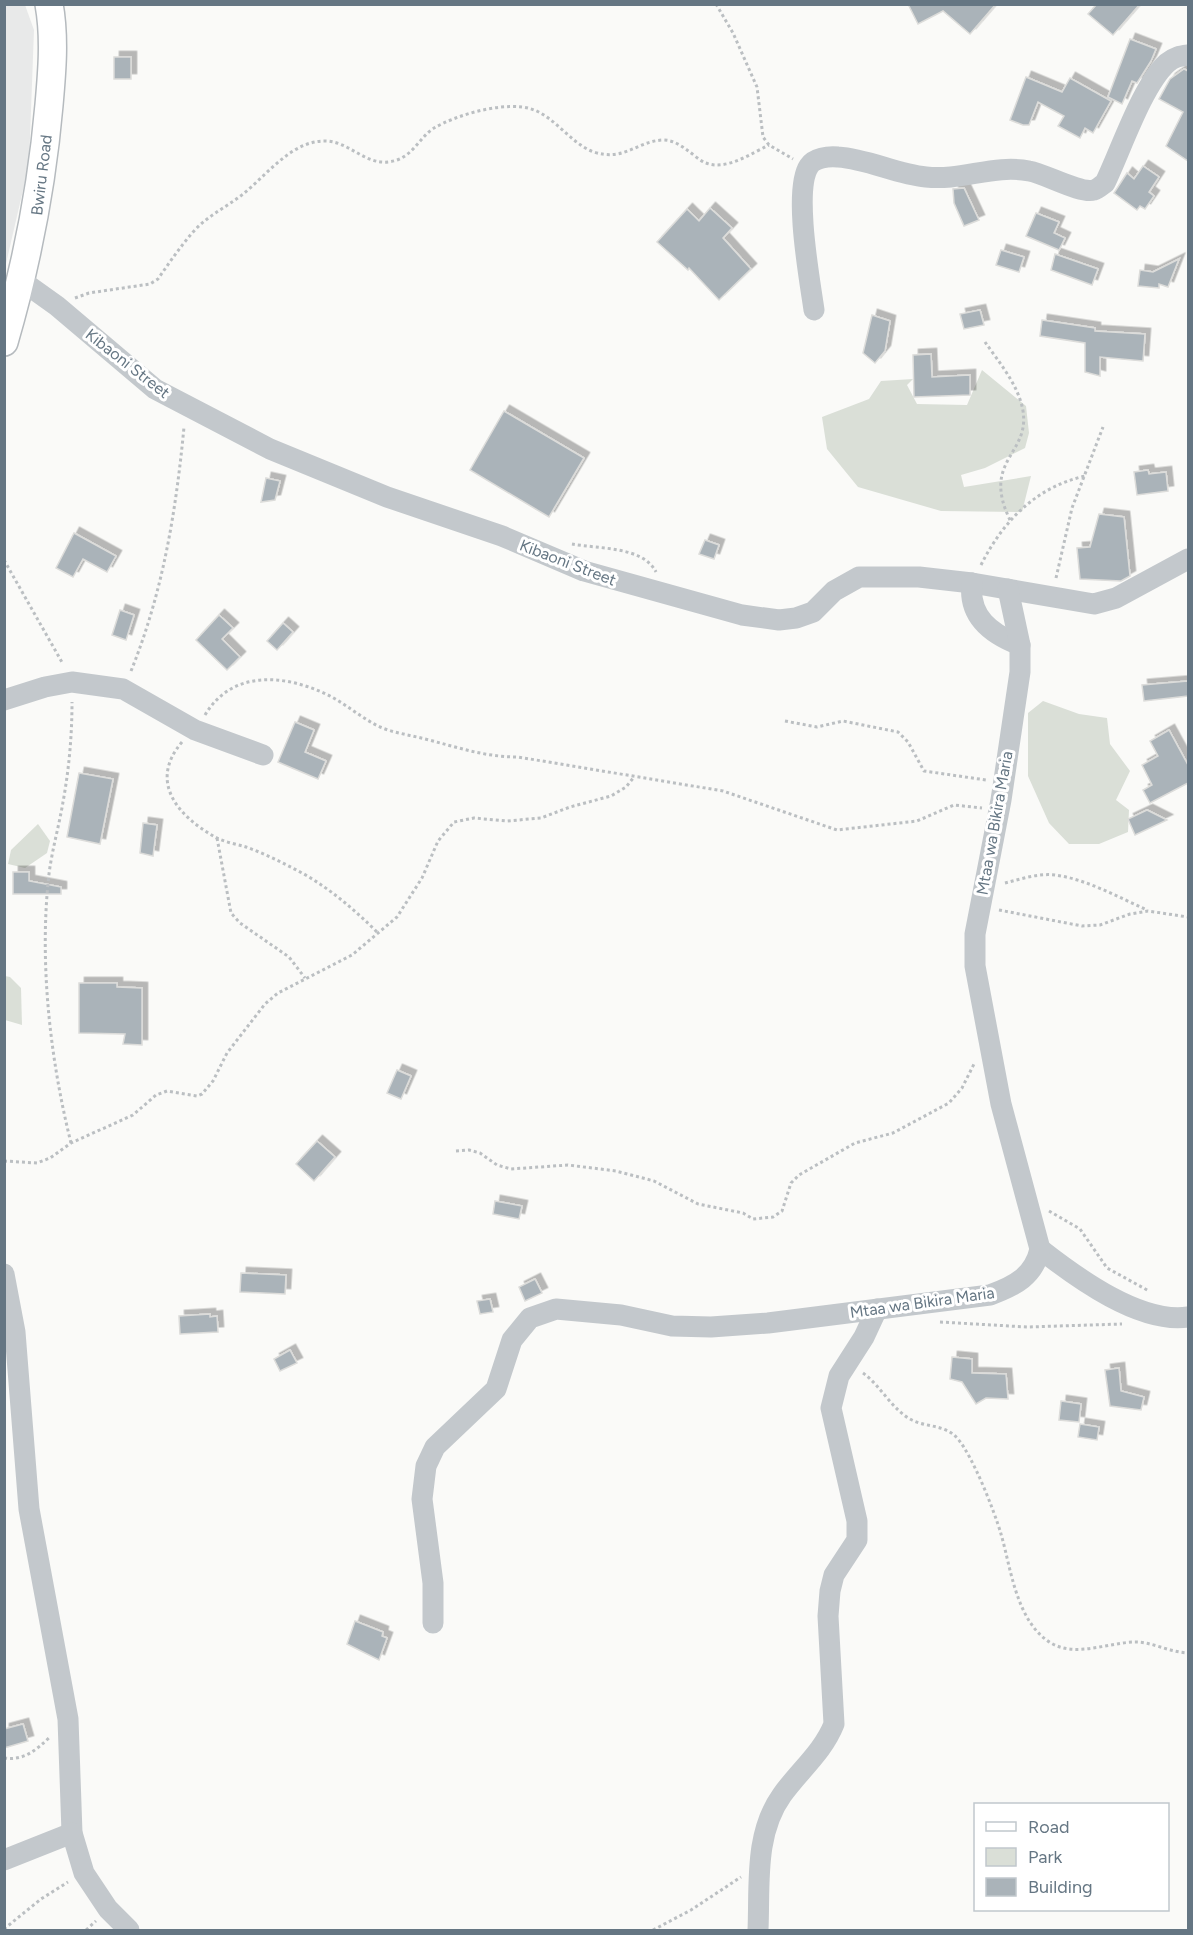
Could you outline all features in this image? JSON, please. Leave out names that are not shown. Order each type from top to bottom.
[{"type":"main road","name":"Bwiru Road","points":[[4,342],[22,281],[37,211],[52,64],[49,4]]},
{"type":"street","points":[[814,310],[803,210],[803,182],[809,166],[817,159],[835,156],[926,177],[950,178],[1012,167],[1045,175],[1084,191],[1095,190],[1105,183],[1158,73],[1176,56],[1188,55]]},
{"type":"street","name":"Kibaoni Street","points":[[22,281],[57,306],[155,389],[270,449],[387,497],[502,536],[584,571],[741,615],[779,620],[796,618],[813,612],[834,591],[859,577],[919,577],[972,583],[1094,604],[1116,598],[1188,559]]},
{"type":"street","points":[[972,583],[973,605],[983,624],[992,633],[1020,645]]},
{"type":"street","name":"Mtaa wa Bikira Maria","points":[[433,1623],[433,1583],[422,1499],[426,1466],[435,1447],[496,1389],[512,1340],[530,1318],[556,1309],[587,1311],[692,1328],[768,1323],[990,1295],[1008,1289],[1027,1276],[1037,1265],[1040,1250],[1017,1170],[979,994],[975,933],[1002,791],[1020,672],[1020,645],[1008,589]]},
{"type":"street","points":[[4,700],[45,687],[72,682],[123,689],[195,730],[263,755]]},
{"type":"street","points":[[1040,1250],[1066,1270],[1127,1305],[1159,1317],[1188,1317]]},
{"type":"street","points":[[4,1274],[15,1332],[29,1509],[68,1719],[72,1833],[84,1873],[108,1909],[129,1930]]},
{"type":"street","points":[[758,1930],[761,1843],[766,1822],[781,1796],[828,1740],[834,1724],[828,1616],[830,1591],[834,1575],[857,1540],[858,1521],[831,1408],[839,1376],[849,1363],[877,1309]]},
{"type":"street","points":[[4,1860],[72,1833]]},
{"type":"path","points":[[716,4],[733,33],[757,87],[761,104],[760,126],[763,137],[769,145],[809,166]]},
{"type":"path","points":[[57,306],[89,293],[150,284],[158,279],[194,231],[219,209],[242,195],[285,157],[304,146],[322,141],[342,143],[367,160],[382,162],[397,160],[416,149],[433,129],[496,108],[524,107],[548,118],[591,151],[608,156],[628,153],[651,142],[664,140],[676,142],[706,164],[724,165],[769,145]]},
{"type":"path","points":[[985,342],[1013,387],[1023,411],[1020,434],[1000,477],[1000,494],[1010,520]]},
{"type":"path","points":[[123,689],[144,637],[168,552],[186,407]]},
{"type":"path","points":[[1052,597],[1072,508],[1103,427]]},
{"type":"path","points":[[972,583],[998,535],[1010,520],[1043,491],[1063,481],[1084,476]]},
{"type":"path","points":[[567,543],[627,553],[645,559],[654,567],[662,591]]},
{"type":"path","points":[[4,560],[72,682],[69,768],[49,874],[47,921],[50,1020],[60,1097],[71,1143]]},
{"type":"path","points":[[380,934],[327,887],[268,856],[218,838],[202,829],[168,793],[166,781],[175,749],[195,730],[212,702],[228,688],[245,681],[264,678],[289,682],[325,694],[382,728],[471,753],[491,757],[518,757],[723,791],[837,830],[916,821],[954,805],[978,808],[1002,791]]},
{"type":"path","points":[[785,721],[817,727],[843,721],[898,732],[909,742],[924,771],[1002,791]]},
{"type":"path","points":[[4,1161],[37,1163],[71,1143],[133,1114],[156,1095],[167,1091],[197,1096],[202,1094],[213,1081],[227,1053],[253,1017],[278,993],[352,955],[380,934],[397,917],[412,894],[446,829],[463,819],[507,821],[541,818],[570,807],[612,796],[626,788],[634,777]]},
{"type":"path","points":[[218,838],[227,903],[234,918],[288,957],[306,978]]},
{"type":"path","points":[[981,897],[1035,876],[1056,875],[1110,894],[1148,911],[1188,917]]},
{"type":"path","points":[[981,897],[1023,916],[1082,926],[1100,926],[1130,914],[1148,911]]},
{"type":"path","points":[[456,1151],[469,1150],[480,1153],[497,1165],[511,1169],[568,1164],[616,1171],[654,1181],[698,1204],[729,1209],[753,1219],[764,1220],[782,1210],[791,1183],[811,1168],[855,1143],[893,1133],[949,1103],[962,1088],[974,1062]]},
{"type":"path","points":[[1045,1207],[1080,1229],[1107,1268],[1156,1294]]},
{"type":"path","points":[[935,1322],[1027,1327],[1105,1326],[1159,1317]]},
{"type":"path","points":[[849,1363],[880,1388],[911,1420],[946,1429],[958,1439],[975,1471],[1000,1532],[1010,1577],[1020,1603],[1048,1642],[1066,1649],[1137,1642],[1160,1649],[1188,1653]]},
{"type":"path","points":[[4,1758],[15,1760],[30,1753],[68,1719]]},
{"type":"path","points":[[653,1930],[691,1910],[761,1864]]},
{"type":"path","points":[[4,1929],[41,1899],[84,1873]]},
{"type":"shaded area","points":[[5,4],[25,5],[34,30],[29,164],[5,268]]},
{"type":"green space","points":[[982,370],[1026,406],[1029,433],[1025,448],[985,468],[961,475],[964,487],[1031,476],[1022,512],[941,511],[858,487],[827,449],[822,417],[869,399],[881,381],[913,379],[907,385],[917,404],[967,405]]},
{"type":"green space","points":[[1043,701],[1079,714],[1107,718],[1110,744],[1130,771],[1116,800],[1129,810],[1128,832],[1099,844],[1069,844],[1049,823],[1028,776],[1028,713]]},
{"type":"green space","points":[[38,824],[50,841],[47,853],[25,868],[8,864],[11,850]]},
{"type":"green space","points":[[5,976],[10,977],[21,988],[22,1025],[5,1020]]},
{"type":"building","points":[[908,4],[996,4],[970,34],[943,11],[918,24]]},
{"type":"building","points":[[1097,4],[1140,4],[1113,35],[1088,14]]},
{"type":"building","points":[[1130,39],[1156,49],[1137,83],[1132,81],[1122,104],[1108,97]]},
{"type":"building","points":[[114,57],[131,57],[131,79],[114,79]]},
{"type":"building","points":[[1184,69],[1188,71],[1188,161],[1166,146],[1183,112],[1159,99],[1170,79]]},
{"type":"building","points":[[1026,77],[1062,92],[1070,78],[1111,101],[1093,133],[1085,128],[1080,138],[1058,126],[1064,116],[1038,102],[1029,125],[1023,125],[1010,120]]},
{"type":"building","points":[[1143,166],[1159,177],[1149,192],[1154,196],[1145,209],[1140,206],[1137,210],[1114,193],[1127,173],[1134,179]]},
{"type":"building","points":[[964,188],[979,220],[964,226],[954,203],[953,189]]},
{"type":"building","points":[[710,208],[732,228],[723,238],[751,269],[719,300],[689,268],[688,270],[657,242],[687,209],[699,221]]},
{"type":"building","points":[[1036,213],[1059,222],[1054,233],[1065,238],[1059,250],[1026,236]]},
{"type":"building","points":[[1001,250],[1024,257],[1019,272],[996,265]]},
{"type":"building","points":[[1055,254],[1098,269],[1092,285],[1051,270]]},
{"type":"building","points":[[1179,259],[1168,287],[1159,284],[1159,288],[1138,286],[1140,270],[1153,272]]},
{"type":"building","points":[[980,310],[984,325],[964,329],[960,314]]},
{"type":"building","points":[[872,315],[890,321],[885,351],[875,363],[863,353]]},
{"type":"building","points":[[1042,320],[1095,328],[1095,331],[1145,334],[1143,361],[1100,357],[1100,376],[1085,372],[1085,343],[1040,336]]},
{"type":"building","points":[[931,354],[932,377],[970,375],[970,395],[914,397],[913,355]]},
{"type":"building","points":[[504,411],[584,458],[549,517],[470,470]]},
{"type":"building","points":[[1148,470],[1149,474],[1166,472],[1168,491],[1137,495],[1134,472]]},
{"type":"building","points":[[266,478],[280,481],[275,500],[261,502]]},
{"type":"building","points":[[1099,514],[1124,517],[1130,576],[1121,581],[1080,579],[1077,548],[1090,547]]},
{"type":"building","points":[[74,533],[116,556],[107,572],[83,559],[73,577],[56,568]]},
{"type":"building","points":[[705,540],[719,545],[714,559],[699,554]]},
{"type":"building","points":[[120,610],[134,615],[126,640],[112,635]]},
{"type":"building","points":[[219,615],[233,628],[222,639],[240,657],[227,670],[196,640]]},
{"type":"building","points":[[283,623],[293,632],[277,650],[267,641]]},
{"type":"building","points":[[1188,681],[1188,696],[1144,701],[1142,685]]},
{"type":"building","points":[[295,722],[314,730],[305,752],[326,761],[318,779],[278,762]]},
{"type":"building","points":[[1169,730],[1188,765],[1188,783],[1150,803],[1143,790],[1152,785],[1142,765],[1158,756],[1150,741]]},
{"type":"building","points":[[79,773],[113,779],[100,844],[67,837]]},
{"type":"building","points":[[1147,810],[1167,820],[1135,835],[1128,819]]},
{"type":"building","points":[[143,823],[157,825],[153,856],[140,853]]},
{"type":"building","points":[[13,872],[29,872],[29,881],[61,887],[61,894],[13,894]]},
{"type":"building","points":[[79,983],[117,983],[117,987],[142,988],[142,1045],[123,1044],[125,1034],[79,1033]]},
{"type":"building","points":[[397,1070],[411,1076],[401,1099],[387,1093]]},
{"type":"building","points":[[317,1141],[335,1157],[314,1181],[296,1164]]},
{"type":"building","points":[[495,1201],[522,1206],[519,1219],[493,1214]]},
{"type":"building","points":[[241,1273],[286,1275],[285,1294],[240,1292]]},
{"type":"building","points":[[535,1279],[542,1293],[525,1301],[519,1287]]},
{"type":"building","points":[[490,1299],[493,1312],[480,1314],[477,1301]]},
{"type":"building","points":[[210,1314],[210,1317],[217,1316],[218,1332],[180,1334],[179,1316]]},
{"type":"building","points":[[290,1350],[297,1363],[280,1371],[274,1359]]},
{"type":"building","points":[[952,1357],[972,1359],[972,1373],[1006,1374],[1008,1399],[986,1398],[976,1404],[962,1382],[950,1379]]},
{"type":"building","points":[[1119,1368],[1121,1391],[1144,1397],[1141,1410],[1110,1406],[1105,1370]]},
{"type":"building","points":[[1061,1401],[1081,1404],[1079,1422],[1059,1420]]},
{"type":"building","points":[[1080,1424],[1099,1427],[1097,1440],[1078,1437]]},
{"type":"building","points":[[355,1621],[383,1632],[382,1636],[387,1638],[379,1660],[347,1644]]},
{"type":"building","points":[[23,1724],[28,1741],[4,1748],[4,1729]]}]
